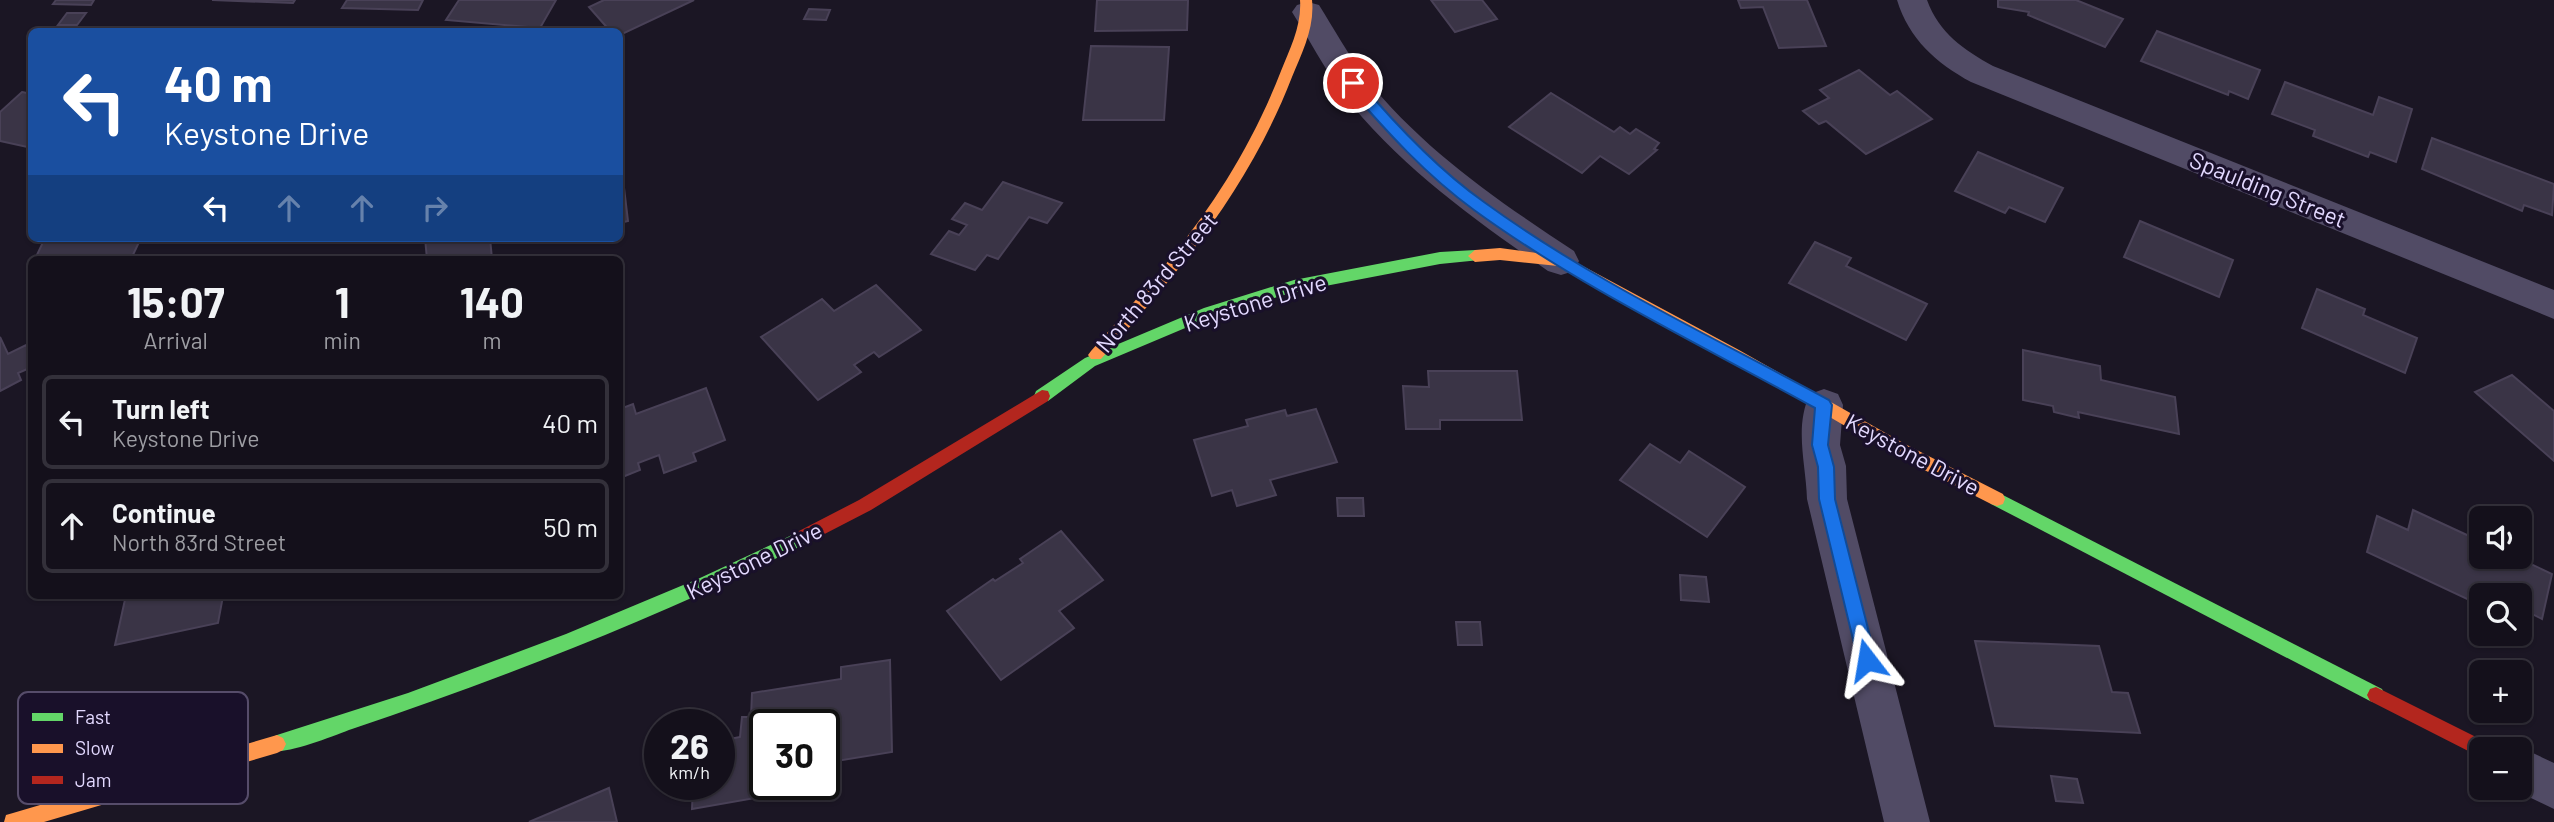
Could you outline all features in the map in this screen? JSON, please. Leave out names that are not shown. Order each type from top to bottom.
[{"type":"street","name":"Spaulding Street","points":[[1912,0],[1916,14],[1929,36],[1946,52],[1982,74],[2554,305]]},
{"type":"street","name":"North 83rd Street","points":[[1307,6],[1353,83],[1395,133],[1466,197],[1561,261]]},
{"type":"street","name":"North 83rd Street","points":[[1090,362],[1196,241],[1227,196],[1284,89],[1307,6]]},
{"type":"street","name":"Keystone Drive","points":[[248,753],[460,683],[618,622],[754,563],[865,505],[1024,409],[1090,362],[1204,314],[1294,286],[1356,273],[1440,258],[1500,254],[1561,261],[1912,455],[2469,742]]},
{"type":"street","points":[[1824,405],[1820,445],[1826,467],[1827,499],[1907,822]]},
{"type":"street","points":[[2532,775],[2554,787]]},
{"type":"street","name":"Keystone Drive","points":[[13,822],[74,804]]},
{"type":"building","points":[[56,0],[94,0],[91,5],[53,4]]},
{"type":"building","points":[[212,0],[295,0],[293,3]]},
{"type":"building","points":[[347,0],[423,0],[418,10],[342,8]]},
{"type":"building","points":[[459,0],[556,0],[540,28],[446,20]]},
{"type":"building","points":[[604,0],[694,0],[623,34],[623,28],[607,28],[589,7]]},
{"type":"building","points":[[1097,0],[1188,0],[1187,30],[1095,31]]},
{"type":"building","points":[[1431,0],[1482,0],[1497,19],[1455,32]]},
{"type":"building","points":[[1738,0],[1807,0],[1826,46],[1779,48],[1763,7],[1741,8]]},
{"type":"building","points":[[1998,0],[2076,0],[2123,19],[2105,47],[2028,15],[2029,12],[1998,7]]},
{"type":"building","points":[[809,9],[830,10],[826,20],[804,19]]},
{"type":"building","points":[[67,13],[86,13],[77,25],[58,25]]},
{"type":"building","points":[[2157,31],[2260,70],[2248,99],[2229,91],[2228,95],[2141,61]]},
{"type":"building","points":[[1091,46],[1169,47],[1164,120],[1083,120]]},
{"type":"building","points":[[1859,70],[1890,95],[1897,91],[1932,119],[1866,154],[1826,121],[1819,124],[1803,111],[1829,98],[1820,90]]},
{"type":"building","points":[[2285,82],[2373,115],[2379,97],[2412,109],[2396,162],[2370,152],[2368,157],[2313,136],[2315,130],[2272,114]]},
{"type":"building","points":[[22,92],[28,93],[28,147],[0,141],[0,112]]},
{"type":"building","points":[[1551,93],[1614,132],[1620,127],[1630,134],[1636,129],[1659,143],[1654,149],[1657,150],[1629,174],[1600,156],[1582,173],[1509,127]]},
{"type":"building","points":[[2432,138],[2554,184],[2552,215],[2524,205],[2522,211],[2422,169]]},
{"type":"building","points":[[1978,152],[2063,188],[2045,222],[2009,207],[2005,213],[1955,191]]},
{"type":"building","points":[[623,179],[628,221],[623,222]]},
{"type":"building","points":[[1003,182],[1062,203],[1047,223],[1029,217],[998,259],[987,255],[975,270],[931,254],[949,231],[959,235],[967,225],[952,219],[965,203],[982,210]]},
{"type":"building","points":[[2140,221],[2233,260],[2219,297],[2124,257]]},
{"type":"building","points":[[43,242],[139,242],[132,256],[36,256]]},
{"type":"building","points":[[425,242],[490,242],[492,256],[427,256]]},
{"type":"building","points":[[1815,242],[1851,258],[1846,266],[1927,304],[1906,340],[1789,283]]},
{"type":"building","points":[[876,285],[921,330],[879,357],[874,352],[854,365],[861,372],[818,400],[761,337],[822,299],[834,311]]},
{"type":"building","points":[[2317,289],[2365,309],[2363,315],[2417,338],[2405,373],[2302,328]]},
{"type":"building","points":[[0,337],[8,354],[26,345],[28,369],[18,373],[21,380],[0,391]]},
{"type":"building","points":[[2023,350],[2100,366],[2101,380],[2175,397],[2179,434],[2078,412],[2079,418],[2054,412],[2053,406],[2023,400]]},
{"type":"building","points":[[1428,371],[1517,371],[1522,420],[1440,420],[1440,429],[1406,429],[1403,386],[1429,387]]},
{"type":"building","points":[[2512,375],[2554,411],[2554,461],[2475,392]]},
{"type":"building","points":[[706,388],[725,440],[693,453],[696,461],[664,473],[659,455],[638,463],[640,470],[623,477],[623,408],[633,404],[636,414]]},
{"type":"building","points":[[1316,409],[1337,462],[1270,480],[1276,495],[1237,506],[1232,490],[1212,496],[1194,440],[1248,426],[1246,420],[1285,410],[1287,416]]},
{"type":"building","points":[[1650,444],[1680,463],[1689,451],[1745,487],[1707,537],[1620,480]]},
{"type":"building","points":[[1337,498],[1363,498],[1364,516],[1338,516]]},
{"type":"building","points":[[2413,510],[2469,536],[2469,569],[2532,569],[2532,565],[2552,574],[2542,619],[2532,614],[2532,583],[2469,583],[2469,600],[2367,552],[2377,516],[2408,530]]},
{"type":"building","points":[[1061,531],[1103,580],[1059,611],[1074,628],[1001,680],[947,611],[993,579],[995,581],[1023,563],[1020,559]]},
{"type":"building","points":[[1680,575],[1706,577],[1709,602],[1681,600]]},
{"type":"building","points":[[125,599],[222,599],[218,623],[115,645]]},
{"type":"building","points":[[1456,622],[1480,622],[1482,645],[1458,645]]},
{"type":"building","points":[[1975,641],[2099,646],[2112,692],[2128,693],[2140,733],[1995,726]]},
{"type":"building","points":[[890,660],[892,752],[840,760],[840,709],[751,709],[752,693],[841,679],[841,667]]},
{"type":"building","points":[[742,717],[749,717],[749,799],[692,809],[692,800],[735,800],[735,738],[740,737]]},
{"type":"building","points":[[2051,776],[2077,779],[2083,803],[2056,801]]},
{"type":"building","points":[[609,788],[617,822],[529,822]]},
{"type":"traffic: fast","points":[[1042,396],[1090,362],[1204,314],[1294,286],[1440,258],[1475,256]]},
{"type":"traffic: fast","points":[[1997,499],[2376,695]]},
{"type":"traffic: fast","points":[[277,744],[408,701],[572,640],[706,584],[805,536]]},
{"type":"traffic: slow","points":[[1096,355],[1183,255],[1232,186],[1254,149],[1273,109],[1302,33],[1306,0]]},
{"type":"traffic: slow","points":[[1475,256],[1500,254],[1561,261],[1734,354],[1899,449],[1997,499]]},
{"type":"traffic: slow","points":[[248,753],[277,744]]},
{"type":"traffic: slow","points":[[13,822],[74,804]]},
{"type":"traffic: jam","points":[[805,536],[865,505],[1042,396]]},
{"type":"traffic: jam","points":[[2376,695],[2469,742]]},
{"type":"route","points":[[1353,83],[1395,133],[1477,205],[1561,261],[1824,405],[1820,445],[1826,467],[1827,499],[1867,660]]}]
